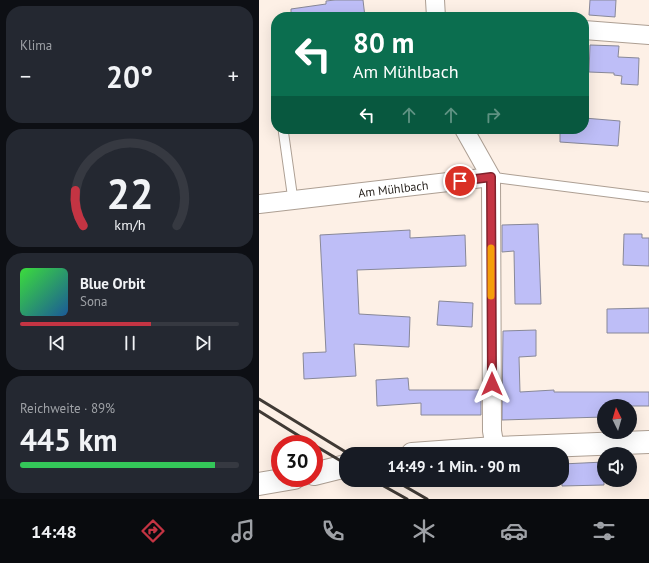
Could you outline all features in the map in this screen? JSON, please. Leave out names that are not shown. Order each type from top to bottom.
[{"type":"street","points":[[435,0],[436,12]]},
{"type":"street","points":[[589,30],[649,35]]},
{"type":"street","points":[[467,134],[491,177],[492,431],[495,447]]},
{"type":"street","name":"Am Mühlbach","points":[[259,204],[491,177]]},
{"type":"street","points":[[521,447],[649,442]]},
{"type":"street","points":[[323,472],[339,468]]},
{"type":"street","points":[[259,484],[271,482]]},
{"type":"lane","points":[[284,134],[293,200]]},
{"type":"lane","name":"Am Mühlbach","points":[[491,177],[647,197]]},
{"type":"building","points":[[363,0],[364,12],[291,12],[291,9],[326,4],[326,1]]},
{"type":"building","points":[[590,0],[616,0],[615,17],[589,15]]},
{"type":"building","points":[[590,45],[619,46],[618,57],[639,58],[638,85],[621,84],[622,76],[614,75],[614,73],[589,72]]},
{"type":"building","points":[[589,118],[620,121],[618,146],[560,142],[560,134],[589,134]]},
{"type":"building","points":[[538,224],[541,304],[515,304],[514,251],[502,252],[502,225]]},
{"type":"building","points":[[410,230],[410,238],[465,235],[466,266],[357,270],[359,314],[410,317],[409,347],[354,344],[356,376],[304,379],[303,353],[326,352],[320,235]]},
{"type":"building","points":[[624,234],[642,234],[642,238],[649,238],[649,266],[623,265]]},
{"type":"building","points":[[439,301],[473,303],[472,327],[437,325]]},
{"type":"building","points":[[649,308],[649,333],[607,333],[607,309]]},
{"type":"building","points":[[536,330],[536,356],[519,357],[520,392],[554,390],[554,392],[649,392],[649,406],[637,406],[637,399],[597,399],[597,417],[502,420],[503,331]]},
{"type":"building","points":[[408,378],[409,390],[481,390],[481,415],[421,415],[421,403],[377,406],[376,380]]},
{"type":"building","points":[[597,462],[597,485],[569,486],[569,464]]},
{"type":"railway","points":[[259,399],[339,448]]},
{"type":"railway","points":[[259,411],[298,435]]},
{"type":"railway","points":[[323,450],[339,460]]},
{"type":"railway","points":[[386,487],[407,499]]},
{"type":"railway","points":[[406,487],[427,499]]},
{"type":"slow traffic","points":[[491,248],[491,296]]},
{"type":"route","points":[[460,181],[491,177],[492,384]]}]
